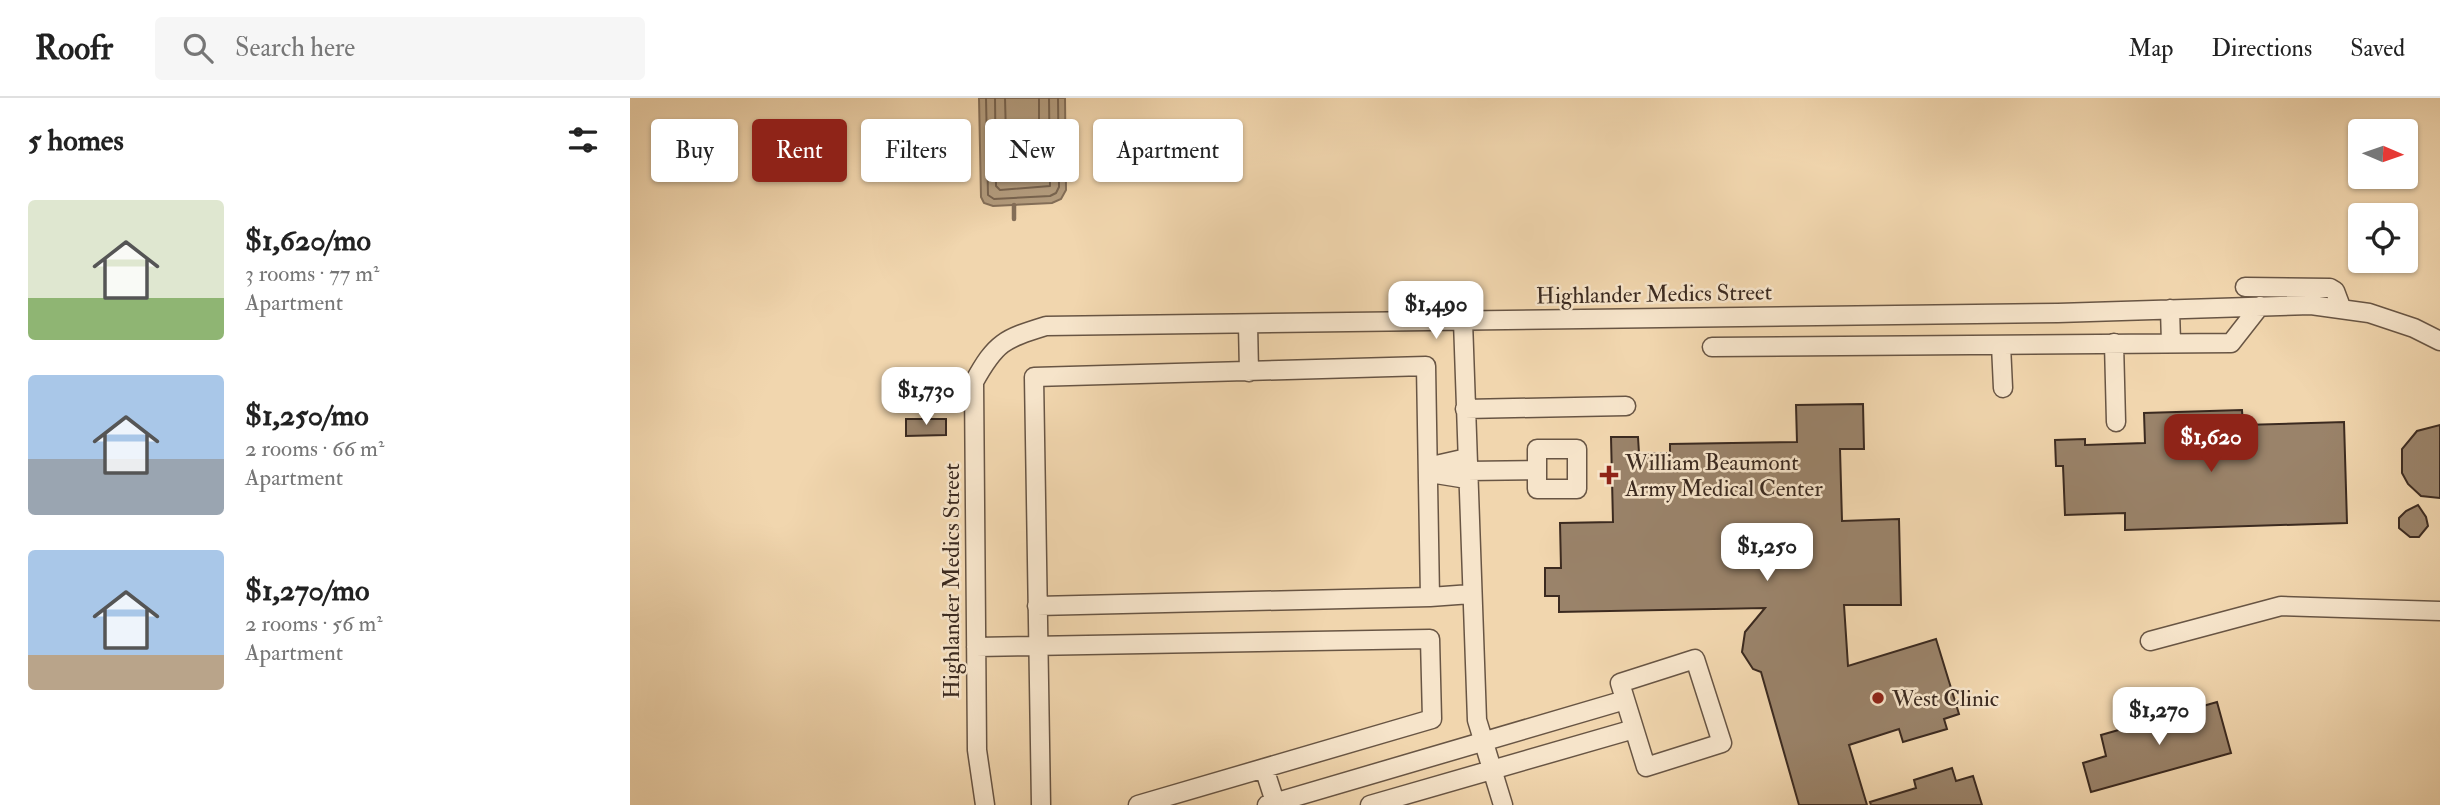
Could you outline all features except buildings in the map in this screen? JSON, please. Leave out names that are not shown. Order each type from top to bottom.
[{"type":"street","points":[[2245,287],[2330,288],[2335,291],[2341,307]]},
{"type":"street","points":[[1712,347],[2231,343],[2260,306]]},
{"type":"street","name":"Highlander Medics Street","points":[[985,805],[977,750],[974,382],[989,355],[1009,337],[1046,326],[2058,313],[2260,306],[2341,307],[2414,328],[2440,341]]},
{"type":"street","points":[[2170,309],[2171,343]]},
{"type":"street","points":[[1463,321],[1477,720],[1503,805]]},
{"type":"street","points":[[1248,324],[1249,372]]},
{"type":"street","points":[[2114,343],[2116,422]]},
{"type":"street","points":[[2001,345],[2003,388]]},
{"type":"street","points":[[1041,805],[1034,377],[1426,366],[1430,469],[1430,597]]},
{"type":"street","points":[[1465,409],[1626,406]]},
{"type":"street","points":[[1430,469],[1436,464],[1467,469],[1537,470]]},
{"type":"street","points":[[1037,606],[1471,594]]},
{"type":"street","points":[[2151,641],[2281,606],[2440,611]]},
{"type":"street","points":[[976,647],[1430,639],[1432,719],[1138,805]]},
{"type":"street","points":[[1695,659],[1722,743],[1646,767],[1634,729],[1619,683],[1695,659]]},
{"type":"street","points":[[1264,768],[1273,804],[1625,700]]},
{"type":"street","points":[[1370,805],[1634,729]]},
{"type":"water","points":[[979,98],[1065,98],[1065,119],[985,119],[985,182],[1066,182],[1066,190],[1061,199],[1052,203],[993,206],[984,203],[981,197]]},
{"type":"waterway","points":[[1014,205],[1014,219]]},
{"type":"place","name":"William Beaumont Army Medical Center","points":[[1609,475]]},
{"type":"place","name":"West Clinic","points":[[1878,698]]}]
